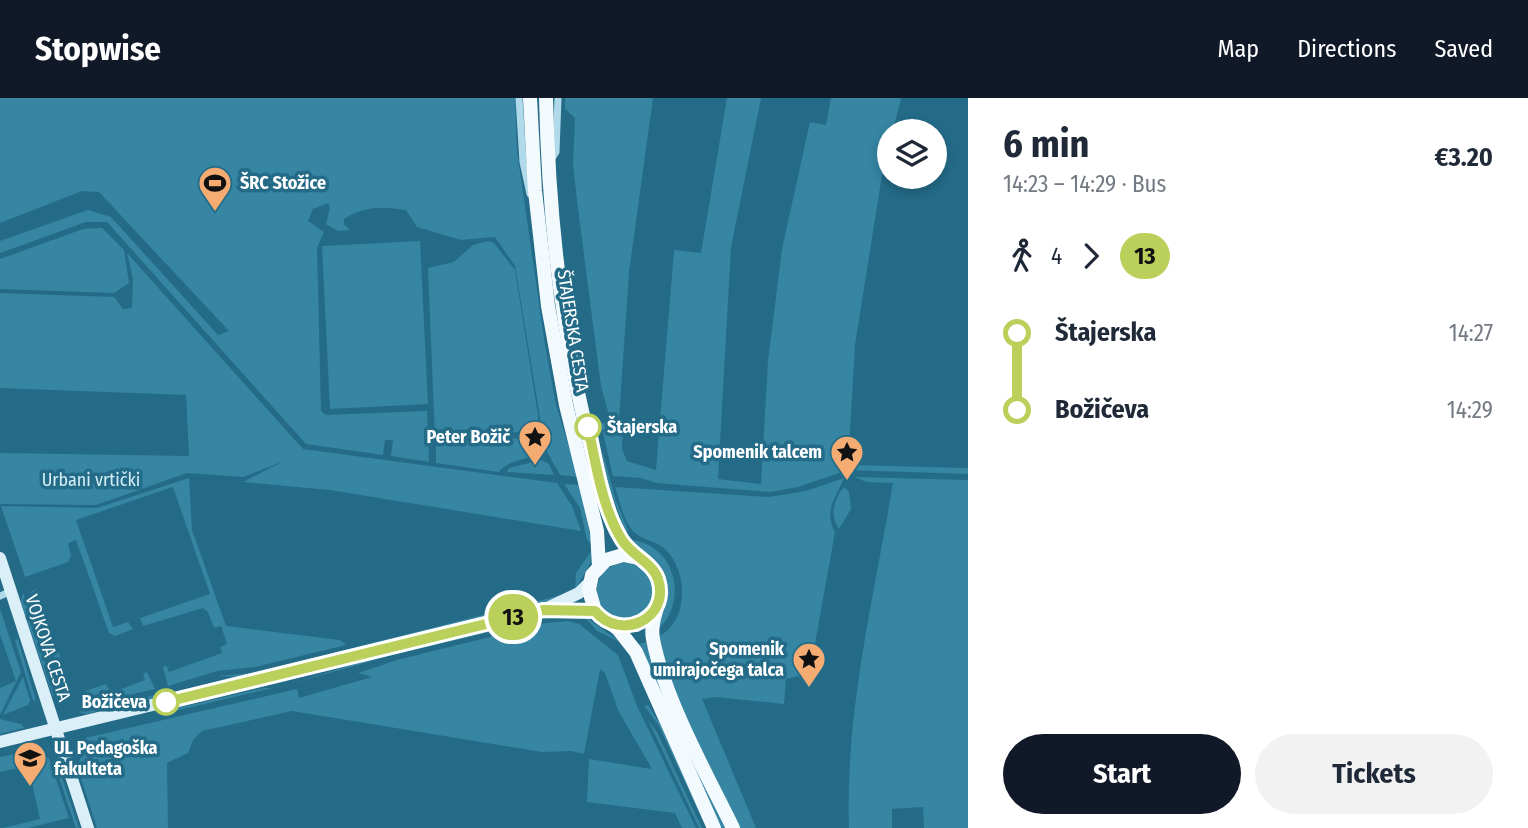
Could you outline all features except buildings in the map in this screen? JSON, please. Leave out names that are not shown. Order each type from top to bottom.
[{"type":"main road","name":"ŠTAJERSKA CESTA","points":[[530,98],[538,220],[558,363],[596,525],[598,567]]},
{"type":"main road","name":"ŠTAJERSKA CESTA","points":[[546,98],[549,163],[564,299],[592,446],[614,524],[621,539],[638,558],[650,566],[658,579],[660,594],[652,631],[659,661],[687,731],[733,828]]},
{"type":"main road","points":[[638,558],[616,556],[598,567],[590,582],[589,597],[595,611],[613,625],[636,652],[715,828]]},
{"type":"main road","points":[[613,625],[625,627],[639,624],[656,608]]},
{"type":"street","points":[[519,98],[523,162],[538,220]]},
{"type":"street","points":[[549,163],[556,152],[558,98]]},
{"type":"street","name":"VOJKOVA CESTA","points":[[0,558],[6,594],[88,828]]},
{"type":"street","points":[[0,743],[543,610],[579,593],[590,582]]},
{"type":"street","points":[[543,610],[595,611]]},
{"type":"green space","points":[[0,98],[515,98],[517,151],[545,345],[556,405],[578,477],[560,475],[545,448],[515,266],[495,237],[461,240],[417,227],[406,210],[389,208],[366,209],[351,215],[344,219],[344,224],[350,230],[338,231],[326,224],[330,208],[328,203],[313,209],[308,221],[324,232],[317,248],[321,411],[326,415],[427,411],[429,462],[391,456],[393,440],[385,440],[383,455],[306,444],[107,222],[86,222],[0,253],[0,241],[88,210],[111,217],[218,335],[229,331],[99,192],[82,191],[0,223]]},
{"type":"green space","points":[[565,98],[653,98],[629,272],[619,419],[623,423],[622,449],[627,461],[656,470],[674,250],[701,253],[727,98],[761,98],[731,247],[718,479],[761,484],[768,361],[782,249],[810,122],[826,125],[831,98],[901,98],[896,119],[877,119],[877,189],[880,189],[855,345],[848,465],[968,468],[968,474],[848,470],[798,487],[770,492],[656,483],[641,478],[613,476],[601,424],[610,419],[601,386],[573,165],[575,118],[565,109]]},
{"type":"green space","points":[[102,228],[124,250],[129,283],[114,293],[0,289],[0,259],[83,229]]},
{"type":"green space","points":[[420,241],[428,404],[330,409],[322,246]]},
{"type":"green space","points":[[488,241],[494,243],[515,270],[543,447],[534,455],[509,464],[499,472],[436,463],[436,446],[445,442],[526,438],[521,432],[435,436],[428,268],[454,262],[473,245]]},
{"type":"green space","name":"Urbani vrtički","points":[[127,253],[303,449],[557,483],[572,506],[581,531],[330,490],[243,482],[284,461],[243,477],[187,473],[96,505],[0,504],[0,453],[189,456],[186,395],[0,388],[0,293],[114,297],[123,309],[132,308],[133,279]]},
{"type":"green space","points":[[602,450],[616,501],[628,530],[626,533],[605,475]]},
{"type":"green space","points":[[541,460],[549,464],[554,475],[507,472],[509,468]]},
{"type":"green space","points":[[855,477],[968,480],[968,828],[924,828],[923,807],[892,809],[892,828],[849,828],[849,785],[856,698],[893,483],[866,482]]},
{"type":"green space","points":[[189,478],[192,530],[226,626],[340,640],[346,645],[255,667],[217,671],[168,686],[163,667],[166,665],[169,672],[222,653],[220,647],[227,644],[221,626],[214,628],[208,612],[203,608],[143,626],[140,618],[210,594],[173,487],[76,520],[113,627],[128,622],[133,629],[115,636],[109,633],[76,540],[68,543],[71,556],[68,562],[25,577],[1,506],[97,508]]},
{"type":"green space","points":[[844,478],[830,511],[835,532],[808,683],[798,676],[786,679],[784,704],[716,697],[702,699],[756,828],[739,828],[682,710],[659,636],[669,629],[680,608],[682,596],[678,571],[666,550],[637,535],[630,527],[624,517],[615,487],[769,497],[806,491]]},
{"type":"green space","points":[[564,484],[580,485],[592,544],[587,540],[580,508]]},
{"type":"green space","points":[[844,487],[849,492],[851,509],[839,529],[834,519],[834,508]]},
{"type":"green space","points":[[630,540],[646,544],[658,552],[673,576],[673,604],[668,618],[658,630],[665,604],[665,577],[656,561]]},
{"type":"green space","points":[[592,550],[590,564],[575,590],[576,573]]},
{"type":"green space","points":[[625,563],[636,565],[645,571],[651,580],[651,602],[645,611],[636,617],[625,619],[614,617],[605,611],[599,602],[597,591],[599,580],[605,571],[614,565]]},
{"type":"green space","points":[[36,589],[72,691],[68,692],[30,592]]},
{"type":"green space","points":[[23,593],[61,694],[53,697],[21,602]]},
{"type":"green space","points":[[561,595],[540,605],[240,677],[218,676],[253,673]]},
{"type":"green space","points":[[0,609],[21,672],[0,715],[0,688],[16,681],[0,634]]},
{"type":"green space","points":[[556,613],[561,615],[389,656],[290,684],[396,651]]},
{"type":"green space","points":[[582,614],[620,642],[597,631]]},
{"type":"green space","points":[[568,621],[579,624],[618,655],[637,706],[696,828],[682,828],[675,813],[587,802],[589,759],[652,769],[618,710],[605,673],[600,669],[584,754],[571,751],[542,752],[292,711],[202,731],[193,740],[188,753],[167,763],[168,828],[97,828],[77,766],[82,755],[80,744],[85,738],[297,689],[299,698],[372,677],[358,673],[397,660],[546,623]]},
{"type":"green space","points":[[18,639],[36,701],[33,700],[15,640]]},
{"type":"green space","points":[[646,642],[728,828],[720,828],[639,644]]},
{"type":"green space","points":[[147,672],[155,689],[116,698],[114,692],[145,680],[143,674]]},
{"type":"green space","points":[[23,677],[30,700],[28,705],[3,715]]},
{"type":"green space","points":[[106,684],[111,693],[84,700],[83,692]]},
{"type":"green space","points":[[272,688],[166,713],[165,711]]},
{"type":"green space","points":[[155,695],[151,699],[86,714],[78,712]]},
{"type":"green space","points":[[648,705],[661,725],[706,828],[659,726],[644,706]]},
{"type":"green space","points":[[0,719],[21,724],[24,728],[0,734]]},
{"type":"green space","points":[[648,720],[657,732],[702,828],[699,828]]},
{"type":"green space","points":[[35,750],[49,758],[69,818],[28,828],[3,828],[40,819],[28,766],[0,772],[0,757]]},
{"type":"green space","points":[[57,763],[79,828],[76,828],[55,766]]},
{"type":"bus line","name":"13","points":[[166,702],[543,610],[595,611],[606,622],[621,626],[643,622],[657,605],[660,590],[658,579],[650,566],[626,546],[617,531],[603,491],[588,427]]},
{"type":"place","name":"ŠRC Stožice","points":[[215,213]]},
{"type":"place","name":"Štajerska","points":[[588,427]]},
{"type":"place","name":"Peter Božič","points":[[535,467]]},
{"type":"place","name":"Spomenik talcem","points":[[847,482]]},
{"type":"place","name":"Spomenik umirajočega talca","points":[[809,689]]},
{"type":"place","name":"Božičeva","points":[[166,702]]},
{"type":"place","name":"UL Pedagoška fakulteta","points":[[30,788]]}]
